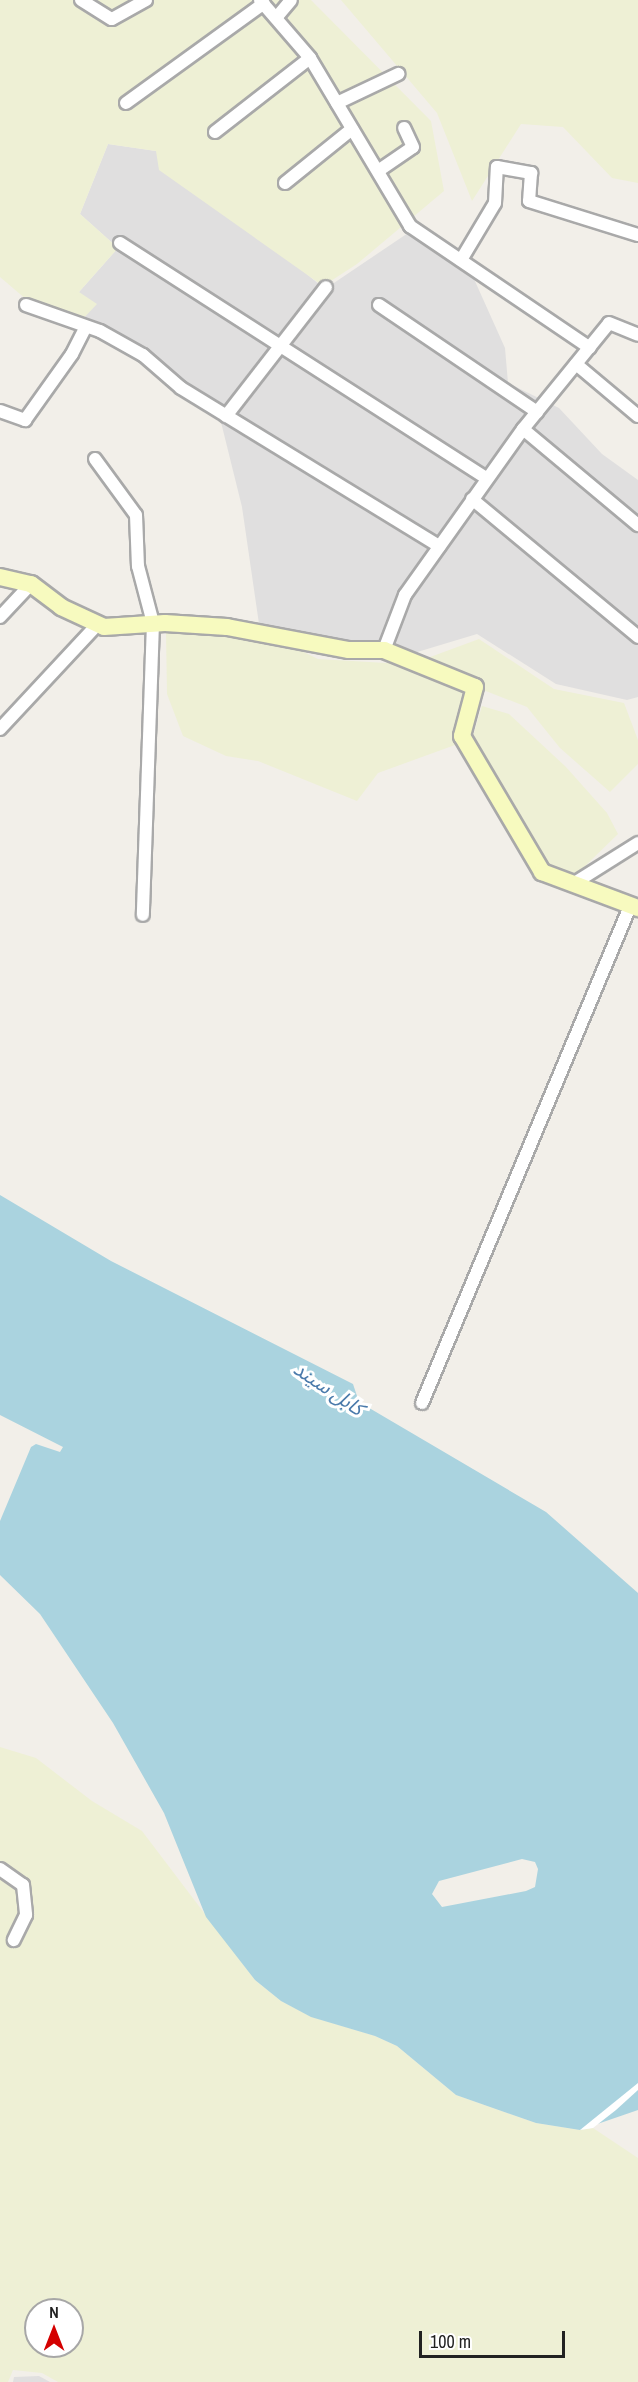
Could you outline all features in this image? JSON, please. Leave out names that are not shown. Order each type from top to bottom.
[{"type":"street","points":[[81,0],[112,19],[146,0]]},
{"type":"street","points":[[276,18],[291,0]]},
{"type":"street","points":[[126,102],[262,2],[310,58],[410,226],[590,348]]},
{"type":"street","points":[[215,132],[310,58]]},
{"type":"street","points":[[337,103],[398,74]]},
{"type":"street","points":[[378,171],[412,147],[404,128]]},
{"type":"street","points":[[285,183],[352,129]]},
{"type":"street","points":[[461,260],[495,203],[497,167],[531,173],[529,201],[638,235]]},
{"type":"street","points":[[120,243],[486,478]]},
{"type":"street","points":[[226,416],[326,287]]},
{"type":"street","points":[[26,305],[86,327],[143,355],[181,388],[439,546]]},
{"type":"street","points":[[379,305],[537,412]]},
{"type":"street","points":[[384,650],[405,595],[523,429],[609,323],[638,335]]},
{"type":"street","points":[[0,411],[25,420],[72,354],[86,327]]},
{"type":"street","points":[[576,364],[638,416]]},
{"type":"street","points":[[523,429],[638,525]]},
{"type":"street","points":[[94,459],[136,515],[138,566],[153,623],[143,915]]},
{"type":"street","points":[[472,499],[638,637]]},
{"type":"street","points":[[0,577],[31,584],[61,607],[98,624],[153,623],[227,627],[349,650],[384,650],[475,687],[462,736],[542,872],[634,906],[422,1403]]},
{"type":"street","points":[[0,617],[31,584]]},
{"type":"street","points":[[0,729],[98,624]]},
{"type":"street","points":[[573,884],[638,843]]},
{"type":"street","points":[[0,1869],[23,1885],[26,1915],[14,1940]]},
{"type":"shaded area","points":[[108,144],[156,151],[325,289],[411,231],[461,250],[505,348],[508,383],[559,408],[602,454],[638,480],[638,697],[627,700],[556,684],[477,634],[404,656],[314,646],[259,624],[242,507],[218,410],[130,343],[79,323],[79,292],[118,248],[80,214]]},
{"type":"shaded area","points":[[39,2376],[50,2382],[13,2382],[14,2377]]},
{"type":"green space","points":[[0,0],[311,0],[431,121],[444,191],[357,264],[323,286],[159,170],[156,151],[108,144],[80,214],[118,248],[79,292],[97,304],[79,323],[34,306],[0,277]]},
{"type":"green space","points":[[341,0],[638,0],[638,183],[612,178],[563,127],[521,124],[472,201],[437,113]]},
{"type":"green space","points":[[253,627],[318,659],[403,664],[476,694],[466,741],[378,773],[357,801],[258,761],[226,756],[183,736],[167,694],[166,633]]},
{"type":"green space","points":[[479,639],[554,689],[624,703],[638,740],[638,764],[610,792],[560,748],[527,707],[414,663]]},
{"type":"green space","points":[[482,706],[509,714],[566,767],[607,813],[618,834],[578,873],[549,871],[469,749]]},
{"type":"green space","points":[[0,1747],[36,1758],[92,1801],[142,1831],[255,1980],[281,2001],[312,2017],[375,2036],[397,2046],[456,2095],[536,2123],[580,2130],[593,2128],[638,2158],[638,2382],[58,2382],[42,2373],[13,2370],[8,2382],[0,2382]]},
{"type":"water","name":"کابل سيند","points":[[0,1195],[111,1261],[353,1384],[359,1402],[546,1512],[638,1593],[638,2110],[580,2130],[536,2123],[456,2095],[397,2046],[375,2036],[311,2017],[281,2001],[255,1980],[206,1917],[164,1813],[113,1723],[40,1614],[0,1575],[0,1521],[31,1447],[36,1444],[60,1452],[63,1447],[0,1415]],"holes":[[[522,1859],[535,1862],[538,1869],[535,1887],[526,1891],[442,1907],[432,1894],[439,1881]]]},
{"type":"pier","points":[[638,2083],[638,2090],[616,2110],[593,2128],[580,2130]]}]
